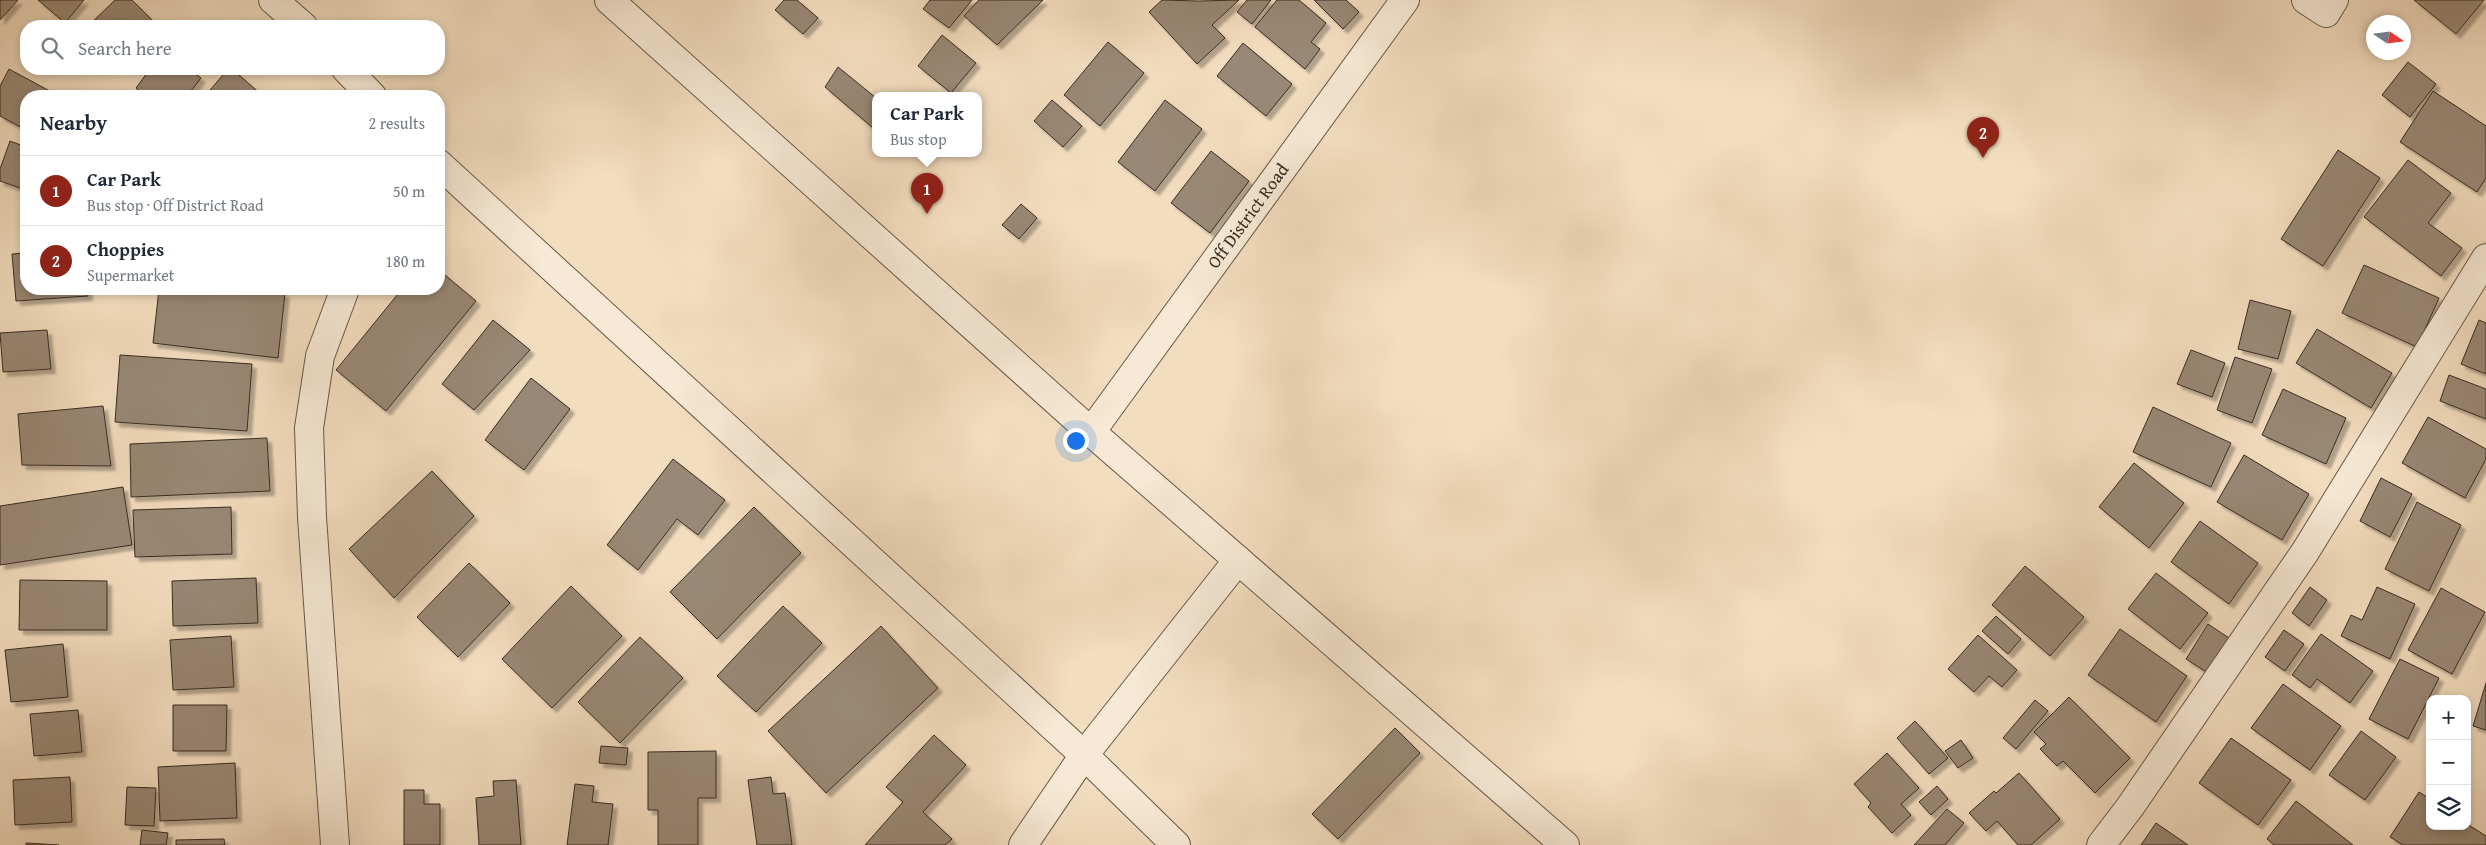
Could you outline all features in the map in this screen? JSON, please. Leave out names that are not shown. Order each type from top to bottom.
[{"type":"street","points":[[273,0],[296,20]]},
{"type":"street","points":[[609,0],[1091,432],[1565,845]]},
{"type":"street","points":[[2306,0],[2326,13],[2334,0]]},
{"type":"street","name":"Off District Road","points":[[1091,432],[1400,2]]},
{"type":"street","points":[[352,75],[366,90]]},
{"type":"street","points":[[445,169],[1084,755],[1176,845]]},
{"type":"street","points":[[2101,845],[2130,807],[2305,552],[2486,258]]},
{"type":"street","points":[[335,845],[312,527],[309,428],[320,356],[343,295]]},
{"type":"street","points":[[1023,845],[1084,755],[1238,560]]},
{"type":"building","points":[[0,0],[18,0],[0,20]]},
{"type":"building","points":[[38,0],[84,0],[67,20],[61,20]]},
{"type":"building","points":[[115,0],[132,0],[152,20],[94,20]]},
{"type":"building","points":[[784,0],[797,0],[818,18],[803,34],[775,10]]},
{"type":"building","points":[[930,0],[972,0],[949,28],[923,9]]},
{"type":"building","points":[[979,0],[1043,0],[997,45],[964,16]]},
{"type":"building","points":[[1162,0],[1239,0],[1212,25],[1225,38],[1197,64],[1149,12]]},
{"type":"building","points":[[1247,0],[1271,0],[1252,24],[1237,12]]},
{"type":"building","points":[[1277,0],[1299,0],[1326,23],[1311,42],[1320,49],[1305,69],[1255,27]]},
{"type":"building","points":[[1314,0],[1346,0],[1359,12],[1343,29]]},
{"type":"building","points":[[2414,0],[2484,0],[2456,34]]},
{"type":"building","points":[[942,35],[976,63],[952,92],[918,66]]},
{"type":"building","points":[[1108,42],[1144,73],[1100,126],[1064,95]]},
{"type":"building","points":[[1243,43],[1292,84],[1266,116],[1217,76]]},
{"type":"building","points":[[2408,62],[2436,84],[2410,117],[2382,95]]},
{"type":"building","points":[[838,67],[872,95],[872,127],[825,87]]},
{"type":"building","points":[[9,69],[48,90],[20,90],[20,127],[0,116],[0,86]]},
{"type":"building","points":[[146,75],[197,75],[201,78],[192,90],[138,90],[136,88]]},
{"type":"building","points":[[223,75],[239,75],[256,90],[210,90]]},
{"type":"building","points":[[2433,91],[2486,126],[2486,178],[2477,192],[2400,142]]},
{"type":"building","points":[[1052,100],[1082,126],[1063,147],[1034,121]]},
{"type":"building","points":[[1165,100],[1202,129],[1155,191],[1118,162]]},
{"type":"building","points":[[10,141],[20,145],[20,188],[0,181],[0,169]]},
{"type":"building","points":[[2338,150],[2380,178],[2323,266],[2281,239]]},
{"type":"building","points":[[1211,151],[1249,181],[1210,233],[1171,203]]},
{"type":"building","points":[[2408,160],[2451,193],[2428,223],[2462,248],[2441,276],[2364,217]]},
{"type":"building","points":[[1021,204],[1037,218],[1019,239],[1002,225]]},
{"type":"building","points":[[20,253],[20,295],[88,296],[16,301],[12,254]]},
{"type":"building","points":[[2364,265],[2439,298],[2417,347],[2342,313]]},
{"type":"building","points":[[445,275],[476,301],[386,411],[336,370],[397,295],[445,295]]},
{"type":"building","points":[[158,295],[285,295],[278,358],[153,343]]},
{"type":"building","points":[[2250,300],[2291,311],[2278,359],[2238,349]]},
{"type":"building","points":[[493,320],[530,350],[474,410],[442,384]]},
{"type":"building","points":[[2479,320],[2486,323],[2486,374],[2461,364]]},
{"type":"building","points":[[2317,329],[2392,373],[2371,408],[2296,363]]},
{"type":"building","points":[[47,330],[51,369],[3,372],[0,333]]},
{"type":"building","points":[[2191,350],[2225,363],[2212,397],[2177,384]]},
{"type":"building","points":[[120,355],[252,364],[247,431],[115,422]]},
{"type":"building","points":[[2235,357],[2272,369],[2252,423],[2217,410]]},
{"type":"building","points":[[2449,375],[2486,389],[2486,419],[2440,401]]},
{"type":"building","points":[[531,378],[570,409],[524,470],[485,440]]},
{"type":"building","points":[[2283,389],[2346,418],[2326,464],[2262,435]]},
{"type":"building","points":[[103,406],[111,466],[22,465],[18,414]]},
{"type":"building","points":[[2153,407],[2231,443],[2211,487],[2133,452]]},
{"type":"building","points":[[2428,417],[2486,449],[2486,459],[2465,498],[2402,463]]},
{"type":"building","points":[[267,438],[270,491],[131,497],[130,444]]},
{"type":"building","points":[[2244,455],[2309,494],[2282,540],[2217,502]]},
{"type":"building","points":[[673,459],[725,500],[698,535],[677,519],[638,570],[607,545]]},
{"type":"building","points":[[2134,463],[2184,503],[2149,548],[2099,507]]},
{"type":"building","points":[[432,471],[474,516],[394,598],[349,549]]},
{"type":"building","points":[[2381,478],[2412,494],[2390,537],[2360,521]]},
{"type":"building","points":[[123,487],[132,545],[0,565],[0,506]]},
{"type":"building","points":[[2417,502],[2461,525],[2429,591],[2385,569]]},
{"type":"building","points":[[231,507],[232,554],[135,557],[133,510]]},
{"type":"building","points":[[754,507],[801,553],[717,639],[670,592]]},
{"type":"building","points":[[2200,521],[2258,563],[2229,604],[2171,562]]},
{"type":"building","points":[[469,563],[510,603],[458,657],[417,617]]},
{"type":"building","points":[[2025,566],[2084,617],[2050,656],[1992,605]]},
{"type":"building","points":[[2156,573],[2208,613],[2180,649],[2128,609]]},
{"type":"building","points":[[256,578],[258,623],[173,626],[172,581]]},
{"type":"building","points":[[20,580],[107,581],[107,630],[19,630]]},
{"type":"building","points":[[571,586],[622,636],[552,708],[502,659]]},
{"type":"building","points":[[2310,587],[2327,600],[2309,626],[2292,613]]},
{"type":"building","points":[[2377,587],[2415,604],[2390,659],[2341,636],[2351,615],[2362,620]]},
{"type":"building","points":[[2441,588],[2485,612],[2452,674],[2408,650]]},
{"type":"building","points":[[783,606],[822,643],[756,712],[717,676]]},
{"type":"building","points":[[1996,616],[2021,639],[2008,654],[1982,631]]},
{"type":"building","points":[[2208,624],[2229,638],[2208,673],[2186,659]]},
{"type":"building","points":[[881,626],[938,688],[826,793],[768,731]]},
{"type":"building","points":[[2120,629],[2187,676],[2156,722],[2088,675]]},
{"type":"building","points":[[2284,630],[2304,644],[2285,671],[2265,657]]},
{"type":"building","points":[[2321,634],[2373,671],[2350,703],[2317,679],[2310,688],[2292,675]]},
{"type":"building","points":[[1978,635],[2017,670],[2002,687],[1989,676],[1974,692],[1948,669]]},
{"type":"building","points":[[231,636],[234,687],[173,690],[170,640]]},
{"type":"building","points":[[640,637],[683,678],[620,743],[578,702]]},
{"type":"building","points":[[63,644],[68,697],[11,702],[5,650]]},
{"type":"building","points":[[2400,659],[2439,678],[2430,695],[2426,695],[2426,704],[2408,739],[2369,719]]},
{"type":"building","points":[[2486,683],[2486,730],[2473,726]]},
{"type":"building","points":[[2283,684],[2341,726],[2310,770],[2251,728]]},
{"type":"building","points":[[2069,697],[2130,758],[2095,793],[2063,761],[2057,766],[2040,749],[2046,744],[2034,732]]},
{"type":"building","points":[[2035,700],[2048,711],[2016,749],[2003,738]]},
{"type":"building","points":[[173,705],[227,705],[226,751],[173,751]]},
{"type":"building","points":[[78,710],[82,752],[34,756],[30,714]]},
{"type":"building","points":[[1915,721],[1948,758],[1929,774],[1897,738]]},
{"type":"building","points":[[1395,728],[1420,753],[1338,839],[1312,814]]},
{"type":"building","points":[[2361,731],[2396,757],[2365,800],[2329,775]]},
{"type":"building","points":[[934,735],[966,765],[923,812],[952,839],[945,845],[865,845],[903,802],[886,787]]},
{"type":"building","points":[[2231,738],[2291,780],[2258,825],[2199,783]]},
{"type":"building","points":[[1961,740],[1973,758],[1958,768],[1945,751]]},
{"type":"building","points":[[601,746],[628,748],[626,765],[599,763]]},
{"type":"building","points":[[716,751],[716,798],[698,798],[698,845],[658,845],[658,810],[648,810],[648,752]]},
{"type":"building","points":[[1887,753],[1919,788],[1901,804],[1911,815],[1892,833],[1868,807],[1871,803],[1854,784]]},
{"type":"building","points":[[235,763],[237,818],[160,821],[158,767]]},
{"type":"building","points":[[2019,773],[2060,819],[2031,845],[2018,845],[1997,821],[1986,831],[1969,813],[1994,791],[1996,793]]},
{"type":"building","points":[[70,777],[72,822],[15,825],[13,780]]},
{"type":"building","points":[[771,777],[773,794],[785,793],[792,845],[757,845],[748,780]]},
{"type":"building","points":[[516,780],[521,845],[479,845],[476,798],[494,796],[493,781]]},
{"type":"building","points":[[575,784],[594,786],[592,802],[613,804],[608,845],[567,845]]},
{"type":"building","points":[[1937,786],[1948,799],[1931,815],[1919,802]]},
{"type":"building","points":[[127,787],[156,788],[154,826],[125,825]]},
{"type":"building","points":[[404,790],[424,790],[424,804],[440,804],[440,845],[404,845]]},
{"type":"building","points":[[2419,792],[2426,796],[2426,830],[2471,830],[2471,827],[2486,836],[2486,845],[2403,845],[2390,837]]},
{"type":"building","points":[[2296,801],[2353,845],[2274,845],[2267,839]]},
{"type":"building","points":[[1947,809],[1964,823],[1945,845],[1914,845]]},
{"type":"building","points":[[2156,823],[2188,845],[2141,845]]},
{"type":"building","points":[[142,830],[168,833],[166,845],[140,845]]},
{"type":"building","points":[[224,839],[225,845],[176,845],[176,840]]},
{"type":"building","points":[[26,843],[59,845],[26,845]]},
{"type":"place","name":"Choppies","points":[[1983,158]]},
{"type":"place","name":"Car Park","points":[[927,214]]}]
